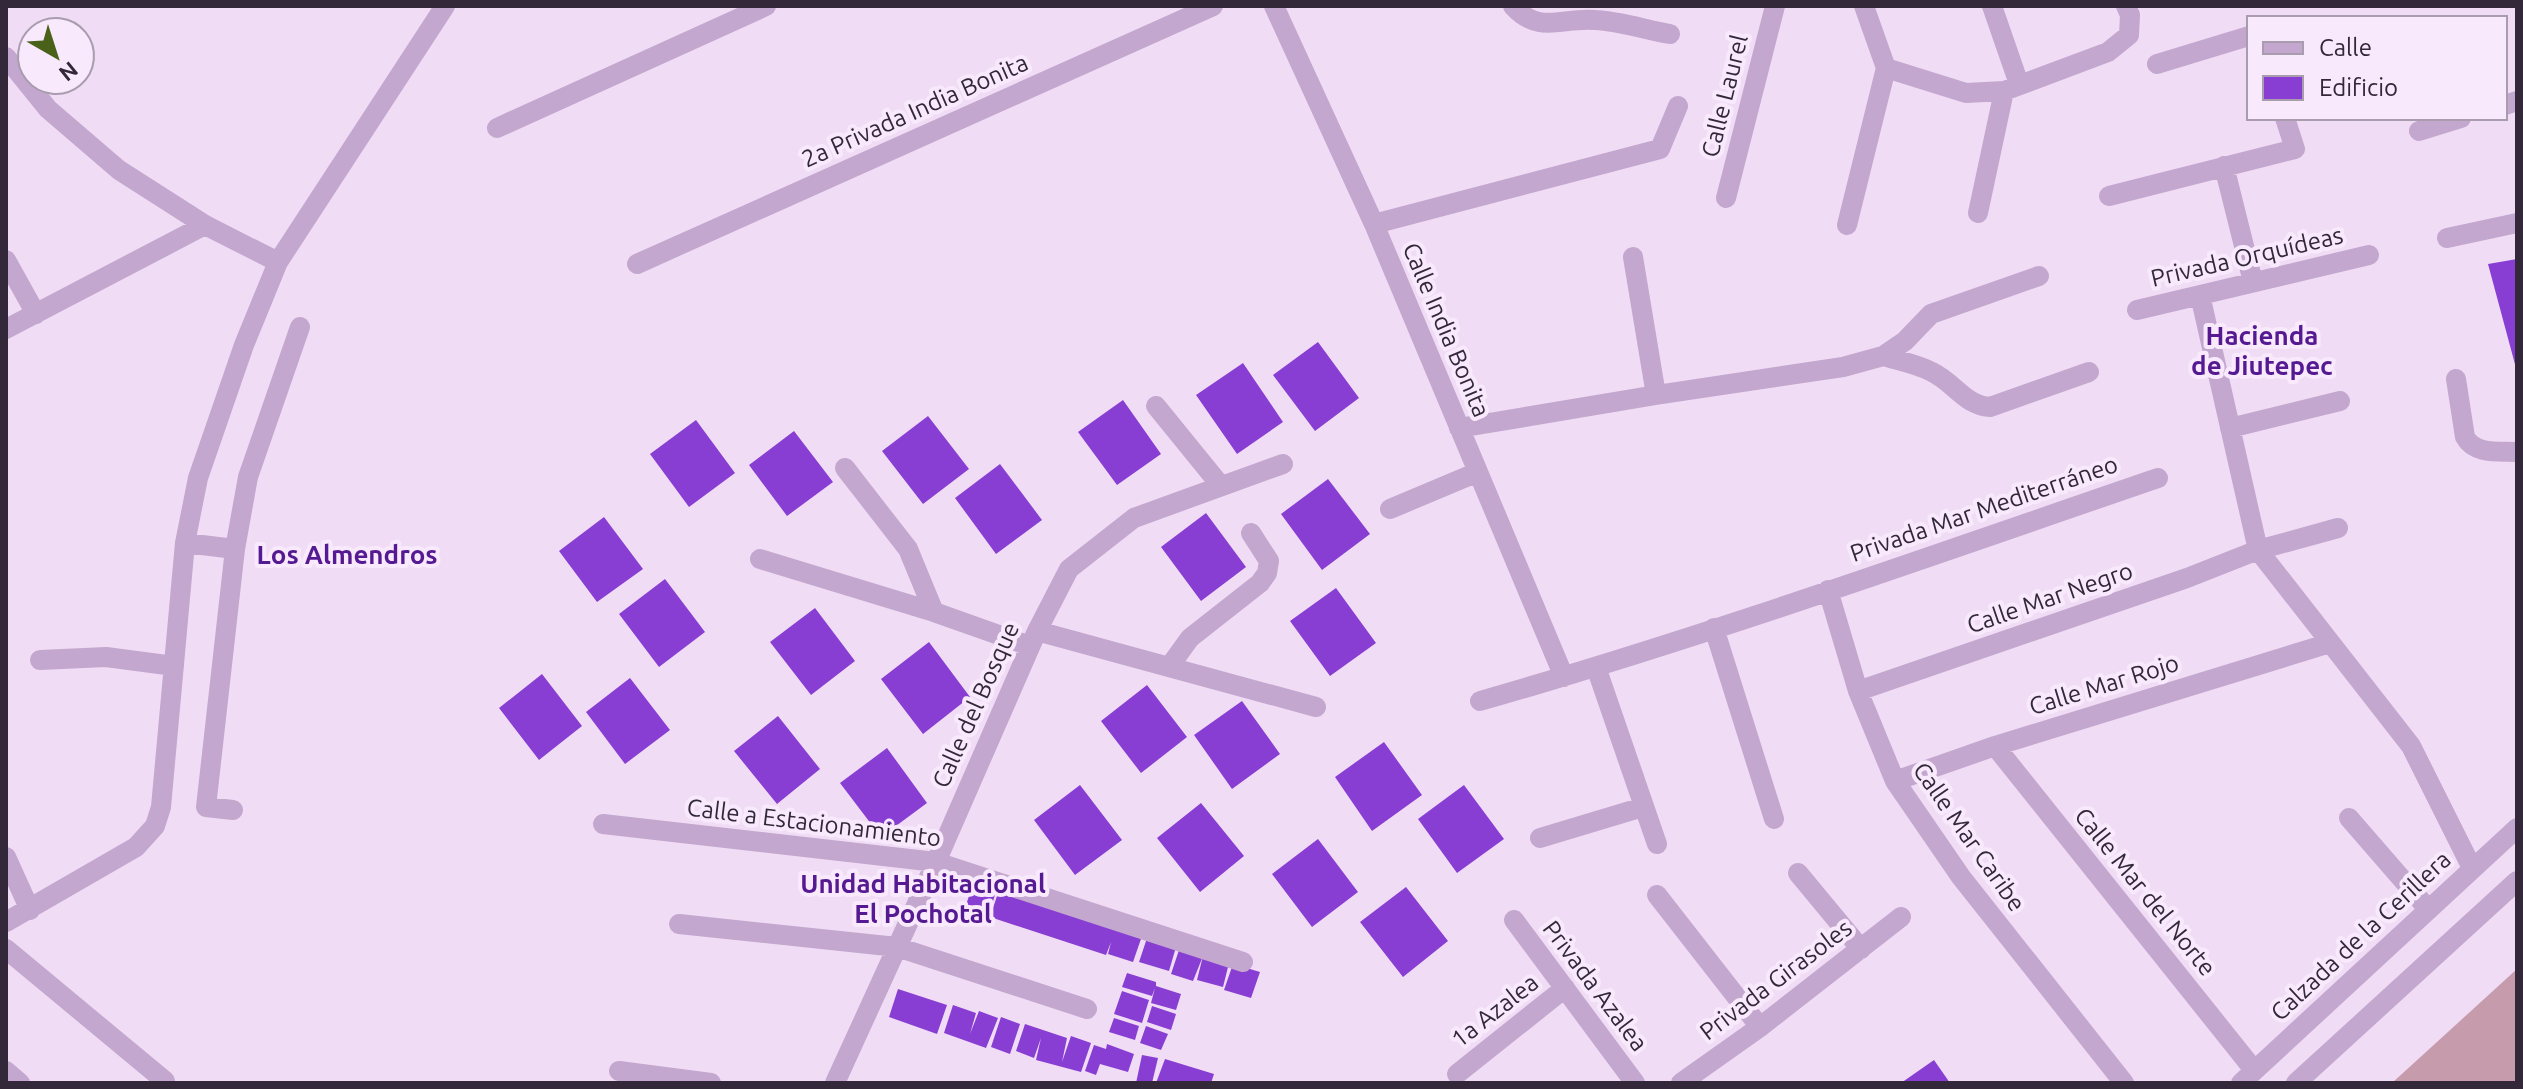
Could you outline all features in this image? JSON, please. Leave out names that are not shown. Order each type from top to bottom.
[{"type":"street","points":[[6,922],[136,847],[155,826],[161,807],[185,543],[198,478],[244,345],[278,262],[445,6]]},
{"type":"street","points":[[497,128],[766,6]]},
{"type":"street","name":"2a Privada India Bonita","points":[[637,264],[1213,6]]},
{"type":"street","name":"Calle India Bonita","points":[[1274,6],[1374,224],[1564,677]]},
{"type":"street","points":[[1513,6],[1524,18],[1540,24],[1595,20],[1670,34]]},
{"type":"street","name":"Calle Laurel","points":[[1726,198],[1775,6]]},
{"type":"street","points":[[1847,225],[1886,68],[1864,6]]},
{"type":"street","points":[[1978,213],[2011,88],[1992,6]]},
{"type":"street","points":[[1886,68],[1966,93],[2011,88],[2108,52],[2129,35],[2130,15],[2126,6]]},
{"type":"street","points":[[2157,64],[2247,37]]},
{"type":"street","points":[[6,57],[48,109],[119,170],[205,225],[278,262]]},
{"type":"street","points":[[1374,224],[1660,149],[1678,106]]},
{"type":"street","points":[[2109,196],[2295,149],[2286,120]]},
{"type":"street","points":[[2419,131],[2455,120]]},
{"type":"street","points":[[2224,166],[2253,282]]},
{"type":"street","points":[[2447,238],[2517,223]]},
{"type":"street","points":[[6,329],[205,225]]},
{"type":"street","name":"Privada Orquídeas","points":[[2137,310],[2369,255]]},
{"type":"street","points":[[1633,257],[1656,395]]},
{"type":"street","points":[[6,260],[36,314]]},
{"type":"street","points":[[1459,428],[1843,367],[1883,356],[1905,341],[1931,314],[2039,276]]},
{"type":"street","points":[[2200,295],[2258,550],[2411,746],[2472,868]]},
{"type":"street","points":[[233,810],[206,807],[235,549],[248,477],[300,327]]},
{"type":"street","points":[[1883,356],[1930,371],[1949,382],[1975,406],[1990,407],[2089,372]]},
{"type":"street","points":[[2456,379],[2465,437],[2469,444],[2479,449],[2517,452]]},
{"type":"street","points":[[2230,428],[2340,401]]},
{"type":"street","points":[[1156,406],[1221,486]]},
{"type":"street","name":"Calle del Bosque","points":[[835,1083],[936,862],[1033,638],[1069,569],[1134,518],[1283,464]]},
{"type":"street","points":[[845,468],[908,549],[934,612]]},
{"type":"street","points":[[1390,509],[1478,472]]},
{"type":"street","name":"Privada Mar Mediterráneo","points":[[1564,677],[2158,478]]},
{"type":"street","name":"Calle Mar Negro","points":[[1858,691],[2187,578],[2258,550],[2338,528]]},
{"type":"street","points":[[1169,667],[1190,638],[1260,583],[1267,573],[1269,561],[1251,533]]},
{"type":"street","points":[[185,543],[235,549]]},
{"type":"street","points":[[760,559],[934,612],[1033,638],[1169,667],[1316,707]]},
{"type":"street","name":"Calle Mar Caribe","points":[[1828,590],[1858,691],[1895,781],[1961,877],[2124,1083]]},
{"type":"street","points":[[1714,628],[1774,819]]},
{"type":"street","name":"Calle Mar Rojo","points":[[1895,781],[1995,746],[2330,643]]},
{"type":"street","points":[[40,660],[106,657],[174,666]]},
{"type":"street","points":[[1596,667],[1657,844]]},
{"type":"street","points":[[1480,701],[1564,677]]},
{"type":"street","name":"Calle Mar del Norte","points":[[1995,746],[2248,1077]]},
{"type":"street","points":[[1540,838],[1643,807]]},
{"type":"street","points":[[2349,818],[2428,909]]},
{"type":"street","name":"Calle a Estacionamiento","points":[[603,824],[936,862],[1243,962]]},
{"type":"street","name":"Calzada de la Cerillera","points":[[2248,1077],[2517,828]]},
{"type":"street","points":[[6,857],[30,910]]},
{"type":"street","points":[[1798,873],[1861,949]]},
{"type":"street","points":[[2296,1083],[2517,881]]},
{"type":"street","points":[[1657,895],[1760,1027]]},
{"type":"street","name":"Privada Girasoles","points":[[1681,1083],[1760,1027],[1901,917]]},
{"type":"street","name":"Privada Azalea","points":[[1514,920],[1635,1083]]},
{"type":"street","points":[[679,924],[897,947],[1087,1009]]},
{"type":"street","points":[[6,949],[165,1081]]},
{"type":"street","name":"1a Azalea","points":[[1457,1074],[1565,988]]},
{"type":"street","points":[[6,1071],[20,1083]]},
{"type":"street","points":[[619,1071],[711,1083]]},
{"type":"shaded area","points":[[2517,969],[2517,1083],[2392,1083]]},
{"type":"building","points":[[2517,259],[2517,367],[2516,368],[2488,264]]},
{"type":"building","points":[[1318,342],[1359,398],[1315,431],[1273,375]]},
{"type":"building","points":[[1243,363],[1283,422],[1237,454],[1196,395]]},
{"type":"building","points":[[1123,400],[1161,454],[1117,485],[1078,432]]},
{"type":"building","points":[[928,416],[969,469],[923,504],[882,451]]},
{"type":"building","points":[[696,420],[735,473],[689,507],[650,454]]},
{"type":"building","points":[[794,431],[833,482],[787,516],[749,465]]},
{"type":"building","points":[[1000,464],[1042,520],[996,554],[955,498]]},
{"type":"building","points":[[1328,479],[1370,534],[1322,570],[1281,514]]},
{"type":"building","points":[[1206,513],[1246,567],[1201,601],[1161,547]]},
{"type":"building","points":[[604,517],[643,569],[597,602],[559,551]]},
{"type":"building","points":[[665,579],[705,632],[659,667],[619,614]]},
{"type":"building","points":[[1336,588],[1376,643],[1330,676],[1290,621]]},
{"type":"building","points":[[815,608],[855,661],[811,695],[770,642]]},
{"type":"building","points":[[929,642],[970,697],[923,734],[881,679]]},
{"type":"building","points":[[542,674],[582,726],[539,760],[499,708]]},
{"type":"building","points":[[630,678],[670,730],[625,764],[586,712]]},
{"type":"building","points":[[1147,685],[1187,737],[1141,773],[1101,721]]},
{"type":"building","points":[[1242,701],[1280,754],[1232,789],[1194,735]]},
{"type":"building","points":[[778,716],[820,769],[777,804],[734,751]]},
{"type":"building","points":[[1384,742],[1422,795],[1372,831],[1335,777]]},
{"type":"building","points":[[887,748],[927,803],[881,837],[840,783]]},
{"type":"building","points":[[1080,785],[1122,840],[1075,875],[1034,820]]},
{"type":"building","points":[[1464,785],[1504,839],[1457,873],[1418,819]]},
{"type":"building","points":[[1201,803],[1244,856],[1200,892],[1157,838]]},
{"type":"building","points":[[1318,839],[1358,892],[1312,927],[1272,874]]},
{"type":"building","points":[[974,881],[997,888],[987,921],[963,914]]},
{"type":"building","points":[[1000,887],[1142,936],[1133,962],[1108,954],[1111,942],[1106,955],[990,917]]},
{"type":"building","points":[[1406,887],[1448,941],[1403,977],[1360,922]]},
{"type":"building","points":[[1147,938],[1176,947],[1169,971],[1139,962]]},
{"type":"building","points":[[1180,947],[1229,963],[1223,987],[1197,980],[1203,956],[1193,981],[1171,974]]},
{"type":"building","points":[[1233,964],[1260,972],[1251,998],[1224,990]]},
{"type":"building","points":[[1127,973],[1181,994],[1176,1010],[1151,1003],[1155,988],[1152,996],[1122,987]]},
{"type":"building","points":[[898,989],[947,1005],[937,1034],[889,1017]]},
{"type":"building","points":[[1122,991],[1149,1000],[1142,1023],[1114,1014]]},
{"type":"building","points":[[953,1005],[976,1013],[970,1034],[979,1011],[998,1018],[986,1048],[944,1033]]},
{"type":"building","points":[[1152,1006],[1176,1014],[1171,1030],[1147,1022]]},
{"type":"building","points":[[1001,1017],[1020,1024],[1010,1054],[991,1047]]},
{"type":"building","points":[[1114,1018],[1139,1026],[1135,1040],[1109,1032]]},
{"type":"building","points":[[1025,1024],[1067,1038],[1062,1062],[1071,1036],[1091,1043],[1081,1072],[1036,1060],[1041,1038],[1034,1058],[1016,1051]]},
{"type":"building","points":[[1146,1026],[1168,1034],[1161,1050],[1140,1043]]},
{"type":"building","points":[[1107,1044],[1134,1054],[1128,1072],[1100,1064],[1096,1075],[1085,1071],[1094,1045],[1106,1049]]},
{"type":"building","points":[[1142,1055],[1158,1058],[1152,1083],[1136,1083]]},
{"type":"building","points":[[1165,1059],[1214,1074],[1211,1083],[1156,1083]]},
{"type":"building","points":[[1934,1060],[1950,1083],[1901,1083]]},
{"type":"district","name":"Hacienda de Jiutepec","points":[[2262,351]]},
{"type":"district","name":"Los Almendros","points":[[347,555]]},
{"type":"district","name":"Unidad Habitacional El Pochotal","points":[[923,899]]}]
